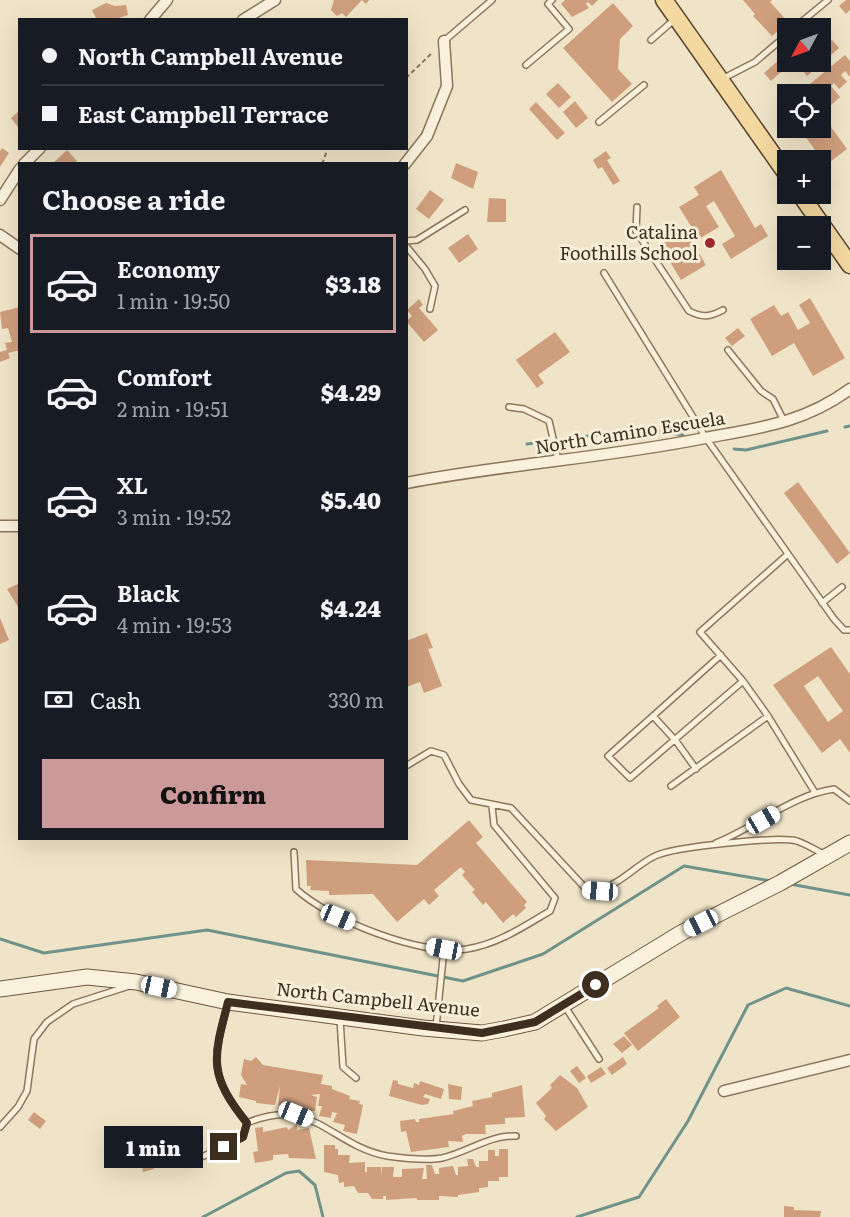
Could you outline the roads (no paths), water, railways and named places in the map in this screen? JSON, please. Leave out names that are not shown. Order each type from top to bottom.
[{"type":"main road","points":[[664,0],[777,160]]},
{"type":"main road","points":[[807,204],[850,265]]},
{"type":"main road","name":"North Campbell Avenue","points":[[0,988],[87,977],[136,982],[228,1002],[482,1033],[535,1022],[681,933],[785,880],[850,843]]},
{"type":"street","points":[[152,18],[167,0]]},
{"type":"street","points":[[246,18],[275,0]]},
{"type":"street","points":[[407,162],[427,136],[447,86],[444,41]]},
{"type":"street","points":[[26,162],[38,150]]},
{"type":"street","points":[[0,200],[18,172]]},
{"type":"street","points":[[0,235],[18,248]]},
{"type":"street","name":"North Camino Escuela","points":[[408,483],[634,452],[785,423],[837,399],[850,389]]},
{"type":"street","points":[[0,526],[18,526]]},
{"type":"street","points":[[724,1090],[850,1060]]},
{"type":"lane","points":[[444,41],[492,0]]},
{"type":"lane","points":[[526,65],[569,29],[548,4],[552,0]]},
{"type":"lane","points":[[806,18],[828,0]]},
{"type":"lane","points":[[651,40],[676,18]]},
{"type":"lane","points":[[720,80],[755,62],[777,43]]},
{"type":"lane","points":[[599,122],[644,85]]},
{"type":"lane","points":[[637,207],[636,231],[689,311],[706,316],[723,310]]},
{"type":"lane","points":[[408,241],[417,240],[465,210]]},
{"type":"lane","points":[[408,249],[435,286],[430,309]]},
{"type":"lane","points":[[604,273],[706,438],[822,603],[844,630],[850,630]]},
{"type":"lane","points":[[728,350],[761,391],[773,399],[785,423]]},
{"type":"lane","points":[[509,407],[524,409],[549,421],[559,462]]},
{"type":"lane","points":[[788,554],[700,632],[743,681],[768,716],[814,791]]},
{"type":"lane","points":[[822,603],[842,587]]},
{"type":"lane","points":[[721,655],[608,756],[630,778],[743,681]]},
{"type":"lane","points":[[654,716],[696,769]]},
{"type":"lane","points":[[670,786],[768,716]]},
{"type":"lane","points":[[408,765],[431,751],[444,754],[459,784],[471,800],[511,808],[587,890],[600,891],[656,855],[710,846],[796,841],[827,856]]},
{"type":"lane","points":[[710,846],[738,834],[814,791],[834,789],[850,801]]},
{"type":"lane","points":[[294,852],[296,889],[306,898],[338,917],[392,939],[444,949],[466,949],[502,940],[550,911],[555,903],[555,898],[494,825],[492,806]]},
{"type":"lane","points":[[436,1029],[444,949]]},
{"type":"lane","points":[[0,1127],[18,1107],[27,1091],[34,1039],[47,1022],[73,1004],[93,996],[122,990],[136,982]]},
{"type":"lane","points":[[228,1002],[217,1041],[216,1071],[230,1102],[247,1123]]},
{"type":"lane","points":[[563,1005],[599,1059]]},
{"type":"lane","points":[[340,1017],[343,1067],[356,1078]]},
{"type":"lane","points":[[204,1156],[243,1137],[247,1123],[264,1115],[296,1114],[327,1127],[357,1146],[399,1157],[441,1158],[501,1135],[516,1136]]},
{"type":"waterway","points":[[845,427],[850,426]]},
{"type":"waterway","points":[[562,440],[635,429],[683,435]]},
{"type":"waterway","points":[[734,449],[746,450],[827,431]]},
{"type":"waterway","points":[[527,444],[544,442]]},
{"type":"waterway","points":[[0,939],[44,953],[207,930],[463,981],[543,954],[684,866],[771,881]]},
{"type":"waterway","points":[[790,884],[850,895]]},
{"type":"waterway","points":[[577,1217],[639,1197],[688,1121],[748,1005],[786,988],[850,1006]]},
{"type":"waterway","points":[[203,1217],[286,1173],[299,1171],[315,1185],[323,1217]]},
{"type":"place","name":"Catalina Foothills School","points":[[710,243]]}]
